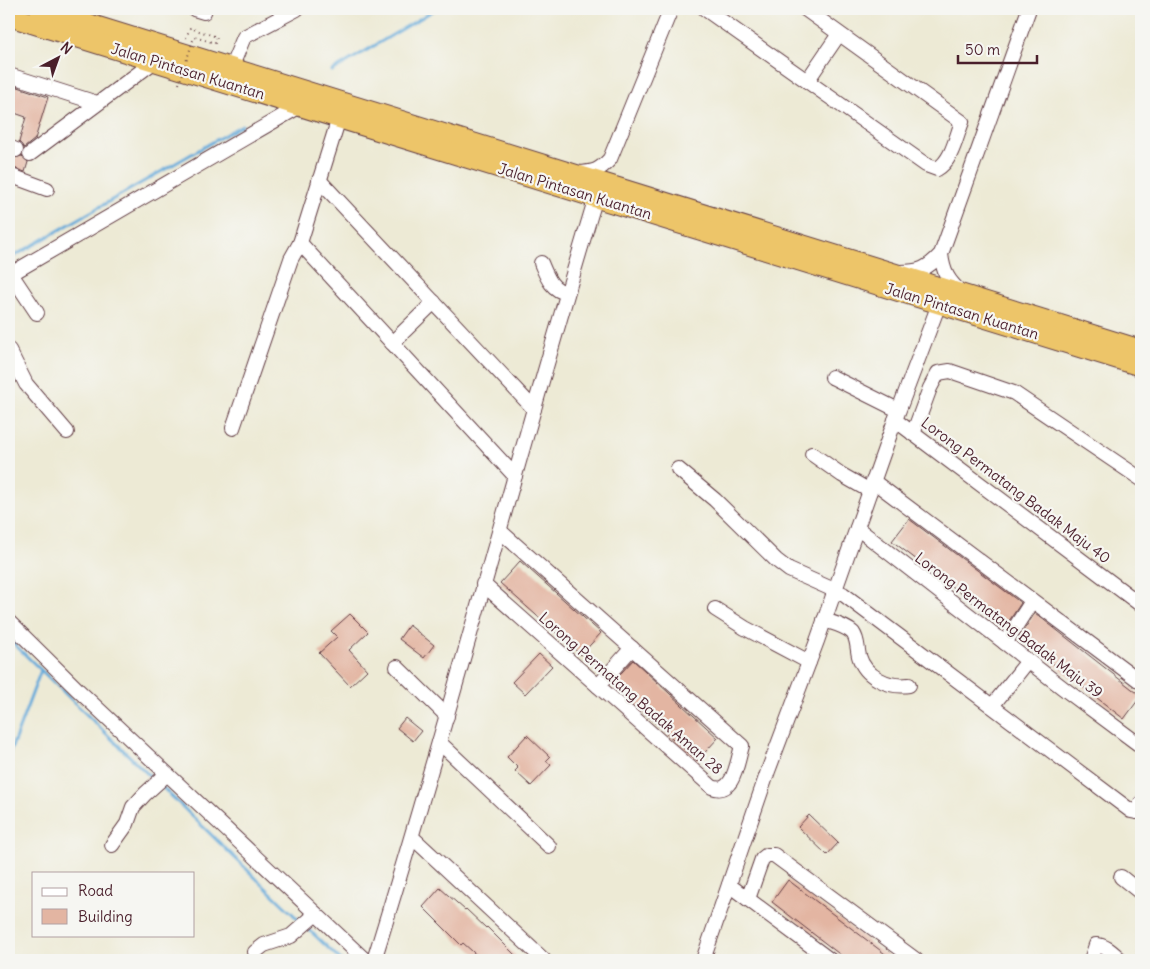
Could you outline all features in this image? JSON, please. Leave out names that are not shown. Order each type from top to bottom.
[{"type":"highway","name":"Jalan Pintasan Kuantan","points":[[40,9],[1141,350]]},
{"type":"highway","name":"Jalan Pintasan Kuantan","points":[[9,16],[1141,366]]},
{"type":"street","points":[[232,68],[244,37],[297,9]]},
{"type":"street","points":[[572,174],[596,171],[602,168],[610,158],[671,9]]},
{"type":"street","points":[[705,9],[932,168],[937,169],[945,163],[962,122],[805,9]]},
{"type":"street","points":[[889,272],[920,270],[928,267],[941,254],[1029,9]]},
{"type":"street","points":[[807,81],[840,34]]},
{"type":"street","points":[[30,154],[155,61]]},
{"type":"street","points":[[9,75],[97,103]]},
{"type":"street","points":[[37,313],[10,274],[300,106]]},
{"type":"street","points":[[233,428],[291,259],[300,243],[339,118]]},
{"type":"street","points":[[610,158],[612,176],[627,191]]},
{"type":"street","points":[[9,175],[47,189]]},
{"type":"street","points":[[319,180],[534,409]]},
{"type":"street","points":[[374,960],[440,742],[596,197]]},
{"type":"street","points":[[300,243],[515,476]]},
{"type":"street","points":[[941,254],[944,272],[954,286],[966,296]]},
{"type":"street","points":[[541,263],[552,285],[559,291],[567,293]]},
{"type":"street","points":[[392,342],[434,302]]},
{"type":"street","points":[[703,960],[768,771],[857,528],[867,487],[939,304]]},
{"type":"street","points":[[9,350],[26,384],[67,432]]},
{"type":"street","points":[[913,434],[930,388],[938,373],[950,371],[1014,393],[1141,479]]},
{"type":"street","name":"Lorong Permatang Badak Maju 40","points":[[832,377],[896,415],[913,434],[1141,605]]},
{"type":"street","points":[[812,454],[867,487],[1032,601],[1141,682]]},
{"type":"street","points":[[678,469],[715,500],[776,560],[789,570],[835,590],[1131,811],[1136,812],[1141,804]]},
{"type":"street","name":"Lorong Permatang Badak Maju 39","points":[[857,528],[1141,746]]},
{"type":"street","points":[[500,531],[632,648],[598,686]]},
{"type":"street","name":"Lorong Permatang Badak Aman 28","points":[[484,584],[712,787],[722,790],[727,787],[731,782],[742,746],[632,648]]},
{"type":"street","points":[[1005,643],[1032,601]]},
{"type":"street","points":[[715,609],[744,628],[809,662]]},
{"type":"street","points":[[824,620],[851,631],[857,641],[864,669],[893,686],[909,685]]},
{"type":"street","points":[[9,622],[167,774],[308,921],[365,960]]},
{"type":"street","points":[[992,706],[1028,661]]},
{"type":"street","points":[[397,667],[447,716]]},
{"type":"street","points":[[440,742],[549,846]]},
{"type":"street","points":[[112,845],[127,824],[133,807],[167,774]]},
{"type":"street","points":[[412,837],[544,960]]},
{"type":"street","points":[[748,899],[762,859],[767,854],[774,855],[911,959]]},
{"type":"street","points":[[1121,877],[1141,893]]},
{"type":"street","points":[[729,885],[830,960]]},
{"type":"street","points":[[255,952],[264,945],[292,936],[308,921]]},
{"type":"street","points":[[1091,960],[1096,945],[1104,946],[1122,960]]},
{"type":"path","points":[[179,84],[194,36],[215,43],[217,37],[190,28]]},
{"type":"building","points":[[9,84],[48,97],[35,139],[24,148],[19,142],[26,117],[9,111]]},
{"type":"building","points":[[22,156],[28,162],[25,172],[11,167],[13,158]]},
{"type":"building","points":[[909,519],[1021,603],[1005,627],[892,541]]},
{"type":"building","points":[[520,561],[601,633],[581,655],[500,583]]},
{"type":"building","points":[[1035,613],[1141,696],[1124,719],[1019,637]]},
{"type":"building","points":[[350,614],[368,632],[349,650],[367,670],[350,686],[319,653],[337,637],[331,631]]},
{"type":"building","points":[[409,625],[434,645],[424,658],[399,639]]},
{"type":"building","points":[[539,654],[552,666],[525,694],[512,682]]},
{"type":"building","points":[[633,660],[718,738],[697,761],[612,683]]},
{"type":"building","points":[[405,718],[421,731],[413,741],[397,728]]},
{"type":"building","points":[[527,735],[550,757],[546,761],[551,765],[531,786],[515,771],[518,768],[507,757]]},
{"type":"building","points":[[809,815],[838,843],[827,855],[798,827]]},
{"type":"building","points":[[788,880],[893,960],[847,960],[772,902]]},
{"type":"building","points":[[440,888],[487,927],[520,960],[482,960],[463,943],[461,945],[423,907]]},
{"type":"waterway","points":[[332,71],[436,9]]},
{"type":"waterway","points":[[9,259],[242,125]]},
{"type":"waterway","points":[[9,639],[155,781]]},
{"type":"waterway","points":[[9,755],[41,670]]},
{"type":"waterway","points":[[160,785],[301,922]]},
{"type":"waterway","points":[[307,928],[341,960]]}]
